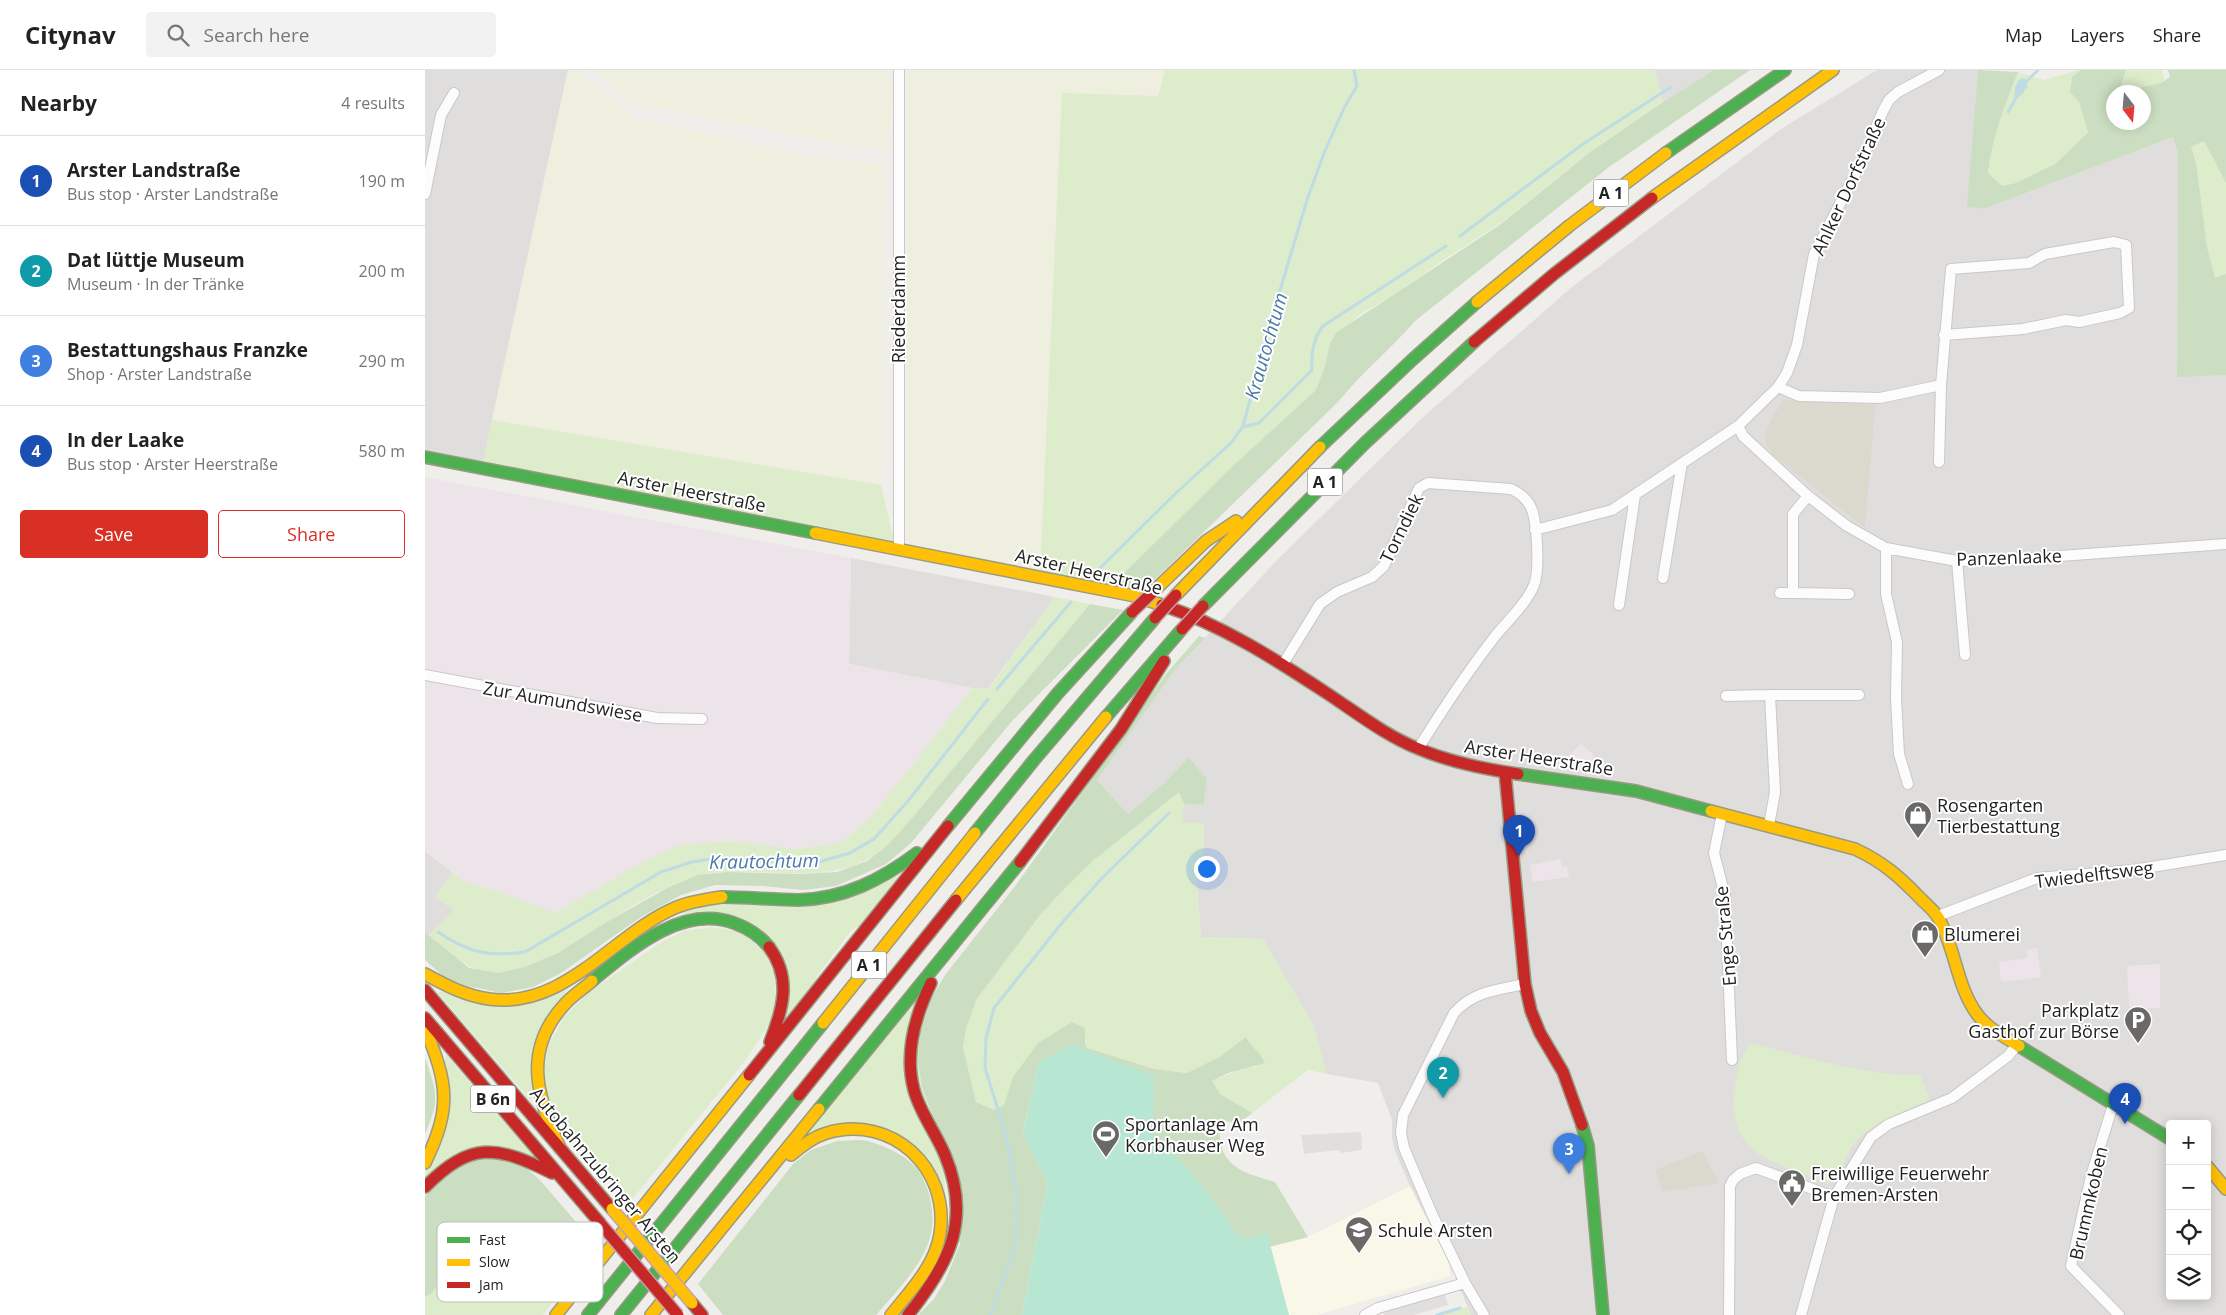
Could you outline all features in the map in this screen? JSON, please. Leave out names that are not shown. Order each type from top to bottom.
[{"type":"main road","name":"A 1","points":[[603,1296],[1034,760],[1155,618],[1258,508],[1346,420],[1447,328],[1531,256],[1624,183],[1785,70]]},
{"type":"main road","name":"A 1","points":[[621,1315],[1054,779],[1139,677],[1203,606],[1365,442],[1473,343],[1549,278],[1640,206],[1833,70]]},
{"type":"main road","name":"Arster Heerstraße","points":[[425,457],[1135,596],[1216,626],[1283,664],[1381,729],[1417,749],[1466,764],[1505,772],[1636,791],[1855,849],[1877,860],[1903,880],[1938,916],[1947,935],[1967,996],[1977,1015],[1996,1032],[2166,1137]]},
{"type":"main road","points":[[603,1256],[943,832],[1062,688],[1132,612],[1206,541],[1258,508]]},
{"type":"main road","points":[[651,1315],[1045,832],[1121,729],[1156,676],[1182,629]]},
{"type":"main road","points":[[1505,772],[1525,984],[1531,1011],[1540,1033],[1563,1072],[1577,1107],[1588,1146],[1603,1315]]},
{"type":"main road","points":[[425,974],[469,996],[491,1000],[511,1000],[539,994],[566,981],[659,917],[677,908],[696,901],[732,896],[799,900],[847,894],[893,872],[943,832]]},
{"type":"main road","points":[[560,1148],[541,1102],[537,1087],[538,1056],[547,1027],[563,1005],[595,978],[665,931],[698,919],[721,920],[751,929],[770,946],[782,972],[784,996],[780,1015],[765,1056]]},
{"type":"main road","points":[[908,1315],[942,1271],[956,1233],[956,1199],[953,1177],[914,1090],[910,1063],[911,1036],[918,1011],[947,952]]},
{"type":"main road","name":"Autobahnzubringer Arsten","points":[[425,990],[702,1315]]},
{"type":"main road","name":"Autobahnzubringer Arsten","points":[[425,1018],[598,1222]]},
{"type":"main road","points":[[425,1028],[443,1073],[447,1098],[437,1140],[425,1163]]},
{"type":"main road","points":[[760,1182],[810,1140],[843,1129],[872,1130],[890,1137],[913,1150],[926,1166],[939,1189],[942,1211],[940,1235],[932,1258],[920,1280],[891,1315]]},
{"type":"main road","points":[[425,1187],[441,1168],[466,1154],[489,1150],[520,1157],[562,1178]]},
{"type":"main road","points":[[2211,1171],[2226,1189]]},
{"type":"main road","name":"Autobahnzubringer Arsten","points":[[603,1228],[678,1315]]},
{"type":"main road","points":[[555,1315],[566,1302]]},
{"type":"main road","name":"A 1","points":[[588,1315],[598,1302]]},
{"type":"street","name":"Riederdamm","points":[[899,70],[899,549]]},
{"type":"street","name":"Ahlker Dorfstraße","points":[[1535,530],[1611,510],[1738,426],[1778,387],[1787,373],[1797,345],[1814,254],[1859,166],[1889,100],[1898,92],[1939,70]]},
{"type":"street","points":[[425,194],[441,116],[454,93]]},
{"type":"street","points":[[1939,462],[1944,335],[1951,269],[2029,263],[2045,254],[2114,242],[2125,245],[2129,308],[2120,313],[2079,322],[2066,320],[2023,329],[1944,335]]},
{"type":"street","points":[[1778,387],[1799,396],[1879,398],[1941,385]]},
{"type":"street","name":"Panzenlaake","points":[[1738,426],[1743,436],[1809,496],[1847,526],[1886,548],[1957,561],[2003,560],[2226,544]]},
{"type":"street","points":[[1663,578],[1683,463]]},
{"type":"street","name":"Torndiek","points":[[1283,664],[1320,604],[1337,592],[1372,577],[1385,566],[1419,488],[1428,483],[1511,489],[1520,493],[1528,501],[1533,512],[1535,584],[1487,648],[1417,749]]},
{"type":"street","points":[[1619,605],[1635,495]]},
{"type":"street","points":[[1793,592],[1793,514],[1809,496]]},
{"type":"street","points":[[1886,548],[1887,594],[1897,642],[1896,698],[1899,754],[1908,784]]},
{"type":"street","points":[[1957,561],[1965,655]]},
{"type":"street","points":[[1780,593],[1849,594]]},
{"type":"street","name":"Zur Aumundswiese","points":[[425,675],[657,718],[702,719]]},
{"type":"street","points":[[1769,826],[1775,792],[1770,695]]},
{"type":"street","points":[[1726,696],[1859,695]]},
{"type":"street","name":"Enge Straße","points":[[1722,814],[1714,853],[1725,896],[1732,1060]]},
{"type":"street","name":"Twiedelftsweg","points":[[1938,916],[2037,878],[2133,870],[2226,855]]},
{"type":"street","points":[[1484,1315],[1465,1283],[1432,1214],[1404,1148],[1401,1133],[1403,1115],[1454,1013],[1473,997],[1525,984]]},
{"type":"street","points":[[1801,1315],[1834,1196],[1871,1137],[1889,1124],[1952,1098],[2008,1056],[2017,1045]]},
{"type":"street","name":"Brummkoben","points":[[2113,1105],[2091,1176],[2071,1266],[2119,1315]]},
{"type":"street","points":[[1729,1315],[1730,1186],[1733,1180],[1757,1168],[1834,1196]]},
{"type":"street","points":[[1365,1315],[1378,1308],[1465,1283]]},
{"type":"shaded area","points":[[425,70],[568,70],[483,462],[425,451]]},
{"type":"shaded area","points":[[1655,70],[1714,70],[1663,102]]},
{"type":"shaded area","points":[[1877,70],[1978,70],[1968,207],[1984,209],[2173,137],[2178,154],[2177,376],[2226,375],[2226,1315],[1471,1315],[1449,1262],[1410,1186],[1395,1151],[1392,1139],[1392,1120],[1378,1083],[1327,1074],[1313,1025],[1263,939],[1201,937],[1195,860],[1203,861],[1204,825],[1182,822],[1184,804],[1204,805],[1207,779],[1189,757],[1165,782],[1128,814],[1097,780],[1175,670],[1277,560],[1421,419],[1572,287],[1781,129]],"holes":[[[1701,1151],[1718,1183],[1663,1191]]]},
{"type":"shaded area","points":[[1797,378],[1834,381],[1834,388],[1796,386]]},
{"type":"shaded area","points":[[1783,400],[1875,405],[1865,528],[1772,454],[1764,439],[1768,425]]},
{"type":"shaded area","points":[[425,477],[851,558],[849,664],[972,688],[871,816],[842,842],[798,849],[728,841],[678,845],[634,867],[555,913],[500,892],[467,883],[425,851]]},
{"type":"shaded area","points":[[851,558],[1055,597],[988,689],[972,688],[849,664]]},
{"type":"shaded area","points":[[1581,744],[1593,754],[1593,772],[1558,768],[1560,755],[1568,756]]},
{"type":"shaded area","points":[[425,851],[453,873],[435,897],[454,910],[429,935],[425,932]]},
{"type":"shaded area","points":[[1560,859],[1562,867],[1567,866],[1569,877],[1533,882],[1530,865]]},
{"type":"shaded area","points":[[2037,948],[2041,977],[2001,982],[1999,962],[2027,958],[2027,950]]},
{"type":"shaded area","points":[[2160,964],[2160,1008],[2129,1007],[2127,966]]},
{"type":"shaded area","name":"Parkplatz Gasthof zur Börse","points":[[2129,1007],[2146,1008],[2148,1081],[2155,1084],[2142,1111],[2124,1099],[2130,1090]]},
{"type":"shaded area","points":[[1361,1132],[1362,1150],[1340,1153],[1339,1150],[1304,1154],[1301,1135]]},
{"type":"shaded area","points":[[1617,1151],[1626,1175],[1602,1185],[1601,1158]]},
{"type":"shaded area","points":[[1702,1151],[1719,1183],[1663,1192],[1655,1170]]},
{"type":"shaded area","name":"Schule Arsten","points":[[1410,1186],[1449,1262],[1450,1276],[1317,1315],[1289,1315],[1270,1247],[1308,1237]]},
{"type":"shaded area","points":[[1443,1290],[1448,1305],[1414,1315],[1384,1315],[1381,1308]]},
{"type":"green space","points":[[568,70],[577,70],[633,117],[805,156],[885,164],[881,485],[492,420]]},
{"type":"green space","points":[[593,70],[888,70],[888,79],[895,79],[887,148],[844,145],[647,106],[629,100]]},
{"type":"green space","points":[[907,70],[1165,70],[1158,96],[1062,94],[1040,572],[906,542]]},
{"type":"green space","points":[[1165,70],[1655,70],[1663,102],[1589,153],[1501,223],[1443,260],[1395,294],[1359,315],[1330,343],[1325,366],[1316,390],[1252,449],[1112,585],[1040,572],[1062,93],[1158,96]]},
{"type":"green space","points":[[1714,70],[1750,70],[1609,167],[1415,321],[1339,401],[1142,592],[1112,585],[1236,463],[1316,390],[1325,366],[1330,343],[1337,332],[1501,224],[1589,153],[1663,102]]},
{"type":"green space","points":[[1978,70],[2018,72],[1996,134],[1988,173],[2002,186],[2016,183],[2055,164],[2088,132],[2079,102],[2070,92],[2072,77],[2081,70],[2126,71],[2121,85],[2106,85],[2106,130],[2151,130],[2151,85],[2161,83],[2170,77],[2168,70],[2226,70],[2226,183],[2204,141],[2191,147],[2196,163],[2207,247],[2215,278],[2226,274],[2226,375],[2177,377],[2178,154],[2173,137],[1984,209],[1967,207]]},
{"type":"green space","points":[[2081,70],[2072,77],[2070,92],[2079,102],[2088,131],[2055,164],[2016,183],[2002,186],[1988,173],[1996,134],[2018,72],[2044,80]]},
{"type":"green space","points":[[2125,70],[2161,70],[2165,79],[2161,83],[2151,85],[2121,85]]},
{"type":"green space","points":[[2204,141],[2226,183],[2226,274],[2215,278],[2207,247],[2191,147]]},
{"type":"green space","points":[[492,420],[881,485],[895,544],[483,462]]},
{"type":"green space","points":[[1055,597],[1090,604],[897,836],[871,857],[854,865],[819,873],[721,872],[697,876],[672,885],[648,897],[554,955],[515,971],[490,973],[480,971],[462,962],[429,935],[454,910],[435,897],[453,873],[467,883],[500,892],[555,913],[634,867],[678,845],[728,841],[798,849],[842,842],[871,816],[972,688],[989,689]]},
{"type":"green space","points":[[1090,604],[1123,610],[1013,720],[911,843],[886,864],[836,886],[803,890],[763,886],[715,885],[681,895],[641,917],[561,973],[533,987],[502,993],[467,986],[443,976],[425,960],[425,932],[469,968],[499,973],[525,967],[558,953],[605,923],[669,887],[698,875],[727,872],[800,874],[837,872],[867,861],[888,845],[912,818]]},
{"type":"green space","points":[[1199,636],[1205,638],[1175,670],[1097,780],[1128,814],[1165,782],[1189,757],[1207,779],[1204,805],[1184,804],[1179,792],[1094,860],[1066,887],[1040,915],[976,1000],[966,1029],[963,1047],[976,1102],[994,1110],[1004,1105],[1013,1077],[1038,1043],[1072,1022],[1085,1028],[1087,1048],[1154,1069],[1187,1073],[1221,1056],[1246,1037],[1265,1063],[1228,1073],[1212,1081],[1220,1094],[1252,1113],[1239,1123],[1225,1121],[1220,1123],[1222,1149],[1233,1165],[1251,1175],[1275,1182],[1308,1237],[1238,1255],[1039,1061],[1023,1133],[1048,1184],[1022,1315],[918,1315],[934,1299],[945,1281],[960,1244],[931,1111],[922,1087],[918,1060],[920,1034],[930,1001],[945,975],[1016,885],[1166,674]]},
{"type":"green space","points":[[1180,791],[1184,804],[1182,822],[1204,824],[1203,862],[1195,860],[1201,937],[1263,939],[1313,1025],[1327,1074],[1308,1070],[1252,1113],[1220,1094],[1212,1081],[1245,1068],[1257,1067],[1247,1037],[1221,1056],[1187,1073],[1154,1069],[1087,1048],[1084,1032],[1013,1077],[1004,1105],[994,1110],[976,1102],[963,1047],[966,1029],[976,1000],[1040,915],[1066,887],[1094,860]]},
{"type":"green space","points":[[901,872],[866,921],[851,931],[817,976],[814,985],[788,1018],[773,941],[680,912],[704,904],[795,906]]},
{"type":"green space","points":[[712,927],[745,933],[765,954],[774,973],[776,999],[769,1024],[744,1062],[629,1203],[561,1122],[550,1105],[544,1073],[548,1046],[564,1017],[588,993],[660,943],[684,931]]},
{"type":"green space","points":[[570,986],[559,1001],[531,1101],[438,993],[443,991],[479,1002],[507,1007],[535,1003]]},
{"type":"green space","points":[[917,996],[944,1171],[946,1209],[886,1129],[803,1140]]},
{"type":"green space","points":[[1750,1043],[1856,1069],[1920,1075],[1930,1100],[1892,1116],[1866,1132],[1853,1144],[1842,1168],[1827,1183],[1773,1161],[1756,1152],[1746,1142],[1739,1129],[1735,1115],[1734,1099],[1738,1068]]},
{"type":"green space","name":"Sportanlage Am Korbhauser Weg","points":[[1073,1045],[1154,1076],[1153,1132],[1199,1182],[1241,1239],[1267,1233],[1289,1315],[1022,1315],[1048,1184],[1023,1134],[1039,1061]]},
{"type":"green space","points":[[446,1055],[534,1156],[425,1177]]},
{"type":"green space","points":[[425,1058],[434,1088],[435,1104],[425,1134]]},
{"type":"green space","points":[[864,1140],[893,1150],[904,1157],[920,1173],[931,1202],[932,1222],[929,1241],[919,1261],[906,1280],[876,1315],[723,1315],[698,1284],[793,1164],[811,1150],[837,1141]]},
{"type":"green space","points":[[487,1157],[524,1166],[539,1179],[576,1222],[437,1222],[437,1286],[432,1293],[425,1297],[425,1196],[455,1168]]},
{"type":"green space","points":[[437,1286],[437,1302],[553,1302],[543,1315],[425,1315],[425,1297],[432,1293]]},
{"type":"green space","points":[[1468,1307],[1471,1315],[1440,1315]]},
{"type":"water","points":[[2023,78],[2027,80],[2027,87],[2014,101],[2015,87],[2019,80]]},
{"type":"waterway","name":"Krautochtum","points":[[1095,573],[1177,492],[1231,443],[1243,426],[1307,200],[1324,153],[1345,106],[1357,86],[1354,70]]},
{"type":"waterway","points":[[2026,82],[2038,70]]},
{"type":"waterway","points":[[1460,236],[1583,144],[1671,87]]},
{"type":"waterway","points":[[2008,112],[2016,98]]},
{"type":"waterway","points":[[1243,427],[1259,423],[1312,370],[1313,346],[1323,326],[1446,246]]},
{"type":"waterway","name":"Krautochtum","points":[[997,689],[1071,602]]},
{"type":"waterway","name":"Krautochtum","points":[[438,932],[459,945],[479,952],[500,954],[525,952],[661,872],[692,862],[717,858],[815,863],[850,853],[874,839],[908,801],[988,699]]},
{"type":"waterway","points":[[990,1315],[1004,1280],[1016,1241],[1017,1195],[1006,1135],[985,1068],[986,1038],[994,1008],[1066,918],[1103,877],[1169,813]]},
{"type":"waterway","points":[[1437,1315],[1460,1308]]},
{"type":"traffic: fast","points":[[1666,153],[1785,70]]},
{"type":"traffic: fast","points":[[1320,447],[1477,302]]},
{"type":"traffic: fast","points":[[1203,606],[1365,443],[1474,342]]},
{"type":"traffic: fast","points":[[425,457],[815,533]]},
{"type":"traffic: fast","points":[[948,826],[1058,693],[1132,612]]},
{"type":"traffic: fast","points":[[975,833],[1034,760],[1155,618]]},
{"type":"traffic: fast","points":[[1106,717],[1182,629]]},
{"type":"traffic: fast","points":[[1518,774],[1636,791],[1711,811]]},
{"type":"traffic: fast","points":[[722,897],[798,900],[831,896],[846,892],[876,879],[890,872],[917,853]]},
{"type":"traffic: fast","points":[[819,1109],[1020,862]]},
{"type":"traffic: fast","points":[[592,981],[623,956],[657,933],[695,920],[714,919],[734,923],[762,939],[769,947]]},
{"type":"traffic: fast","points":[[603,1296],[823,1023]]},
{"type":"traffic: fast","points":[[2019,1046],[2166,1137]]},
{"type":"traffic: fast","points":[[621,1315],[799,1095]]},
{"type":"traffic: fast","points":[[1582,1125],[1588,1146],[1603,1315]]},
{"type":"traffic: fast","points":[[588,1315],[598,1302]]},
{"type":"traffic: slow","points":[[1652,198],[1833,70]]},
{"type":"traffic: slow","points":[[1477,302],[1569,226],[1666,153]]},
{"type":"traffic: slow","points":[[1176,595],[1320,447]]},
{"type":"traffic: slow","points":[[1157,588],[1206,541],[1236,521]]},
{"type":"traffic: slow","points":[[815,533],[1135,596],[1162,605]]},
{"type":"traffic: slow","points":[[956,900],[1106,717]]},
{"type":"traffic: slow","points":[[1711,811],[1855,849],[1891,871],[1931,908],[1937,916],[1949,942],[1960,980],[1977,1014],[1991,1028],[2019,1046]]},
{"type":"traffic: slow","points":[[823,1023],[975,833]]},
{"type":"traffic: slow","points":[[425,974],[464,993],[480,998],[516,999],[542,993],[565,982],[588,967],[654,919],[683,905],[722,897]]},
{"type":"traffic: slow","points":[[560,1148],[540,1092],[538,1056],[551,1021],[568,1001],[592,981]]},
{"type":"traffic: slow","points":[[425,1028],[438,1065],[444,1096],[440,1126],[425,1163]]},
{"type":"traffic: slow","points":[[603,1257],[749,1075]]},
{"type":"traffic: slow","points":[[651,1315],[819,1109]]},
{"type":"traffic: slow","points":[[791,1155],[808,1142],[827,1133],[851,1129],[873,1131],[894,1139],[912,1152],[926,1168],[936,1188],[941,1210],[940,1234],[933,1257],[921,1277],[891,1315]]},
{"type":"traffic: slow","points":[[2211,1171],[2226,1189]]},
{"type":"traffic: slow","points":[[612,1209],[692,1303]]},
{"type":"traffic: slow","points":[[556,1315],[566,1302]]},
{"type":"traffic: jam","points":[[1474,342],[1554,274],[1652,198]]},
{"type":"traffic: jam","points":[[1132,612],[1157,588]]},
{"type":"traffic: jam","points":[[1155,618],[1176,595]]},
{"type":"traffic: jam","points":[[1162,605],[1206,622],[1248,644],[1383,731],[1407,744],[1455,761],[1518,774]]},
{"type":"traffic: jam","points":[[1182,629],[1203,606]]},
{"type":"traffic: jam","points":[[1020,862],[1121,729],[1164,661]]},
{"type":"traffic: jam","points":[[1505,772],[1525,984],[1531,1011],[1540,1033],[1563,1072],[1582,1125]]},
{"type":"traffic: jam","points":[[749,1075],[948,826]]},
{"type":"traffic: jam","points":[[799,1095],[956,900]]},
{"type":"traffic: jam","points":[[769,947],[781,970],[783,982],[779,1018],[770,1042]]},
{"type":"traffic: jam","points":[[908,1315],[935,1278],[945,1259],[956,1221],[953,1178],[945,1155],[924,1115],[914,1090],[911,1076],[910,1062],[913,1035],[920,1008],[931,983]]},
{"type":"traffic: jam","points":[[425,990],[612,1209]]},
{"type":"traffic: jam","points":[[425,1018],[599,1222]]},
{"type":"traffic: jam","points":[[425,1187],[456,1161],[485,1152],[515,1157],[552,1173]]},
{"type":"traffic: jam","points":[[603,1227],[678,1315]]},
{"type":"traffic: jam","points":[[692,1303],[702,1315]]},
{"type":"place","name":"Rosengarten Tierbestattung","points":[[1918,839]]},
{"type":"place","name":"Arster Landstraße","points":[[1519,856]]},
{"type":"place","name":"Blumerei","points":[[1925,958]]},
{"type":"place","name":"Parkplatz Gasthof zur Börse","points":[[2138,1044]]},
{"type":"place","name":"Dat lüttje Museum","points":[[1443,1098]]},
{"type":"place","name":"In der Laake","points":[[2125,1124]]},
{"type":"place","name":"Sportanlage Am Korbhauser Weg","points":[[1106,1158]]},
{"type":"place","name":"Bestattungshaus Franzke","points":[[1569,1174]]},
{"type":"place","name":"Freiwillige Feuerwehr Bremen-Arsten","points":[[1792,1207]]},
{"type":"place","name":"Schule Arsten","points":[[1359,1254]]}]
